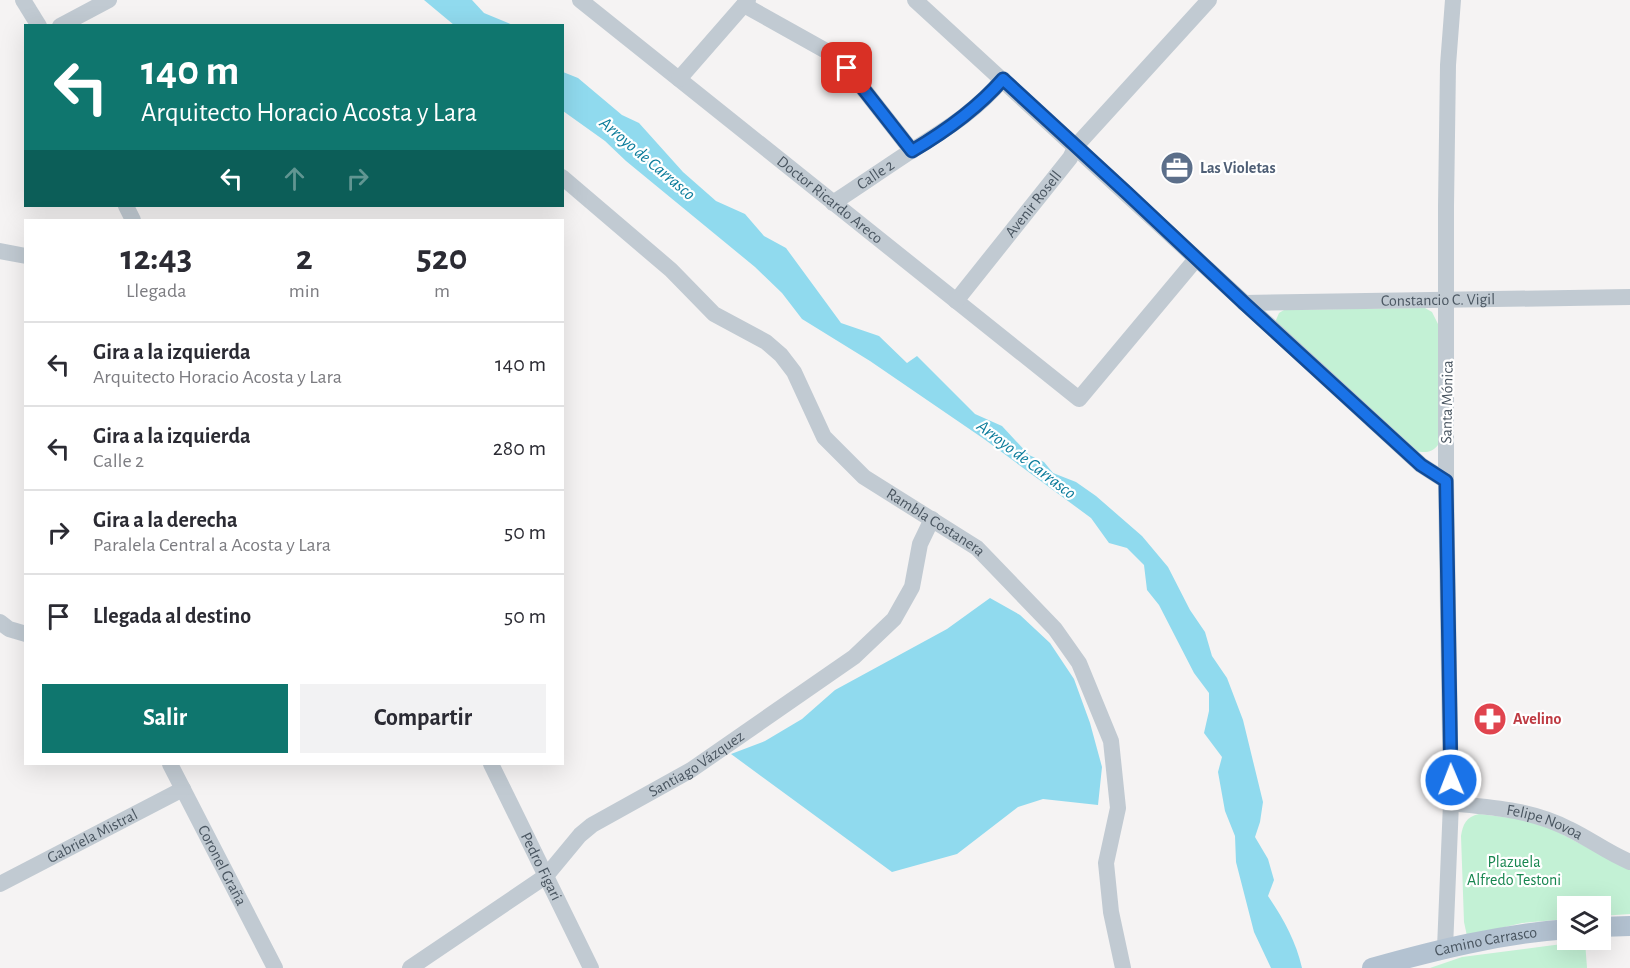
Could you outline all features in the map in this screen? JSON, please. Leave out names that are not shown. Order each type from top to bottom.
[{"type":"main road","points":[[1611,927],[1630,926]]},
{"type":"main road","name":"Camino Carrasco","points":[[1372,968],[1445,948],[1527,932],[1557,930]]},
{"type":"street","points":[[23,0],[38,24]]},
{"type":"street","points":[[64,24],[109,0]]},
{"type":"street","name":"Doctor Ricardo Areco","points":[[580,0],[1079,399],[1196,259]]},
{"type":"street","points":[[915,0],[1421,465],[1446,481]]},
{"type":"street","name":"Avenir Rosell","points":[[956,301],[1070,158],[1076,146],[1209,0]]},
{"type":"street","name":"Santa Mónica","points":[[1445,948],[1451,803],[1446,481],[1447,99],[1453,0]]},
{"type":"street","points":[[679,79],[746,2],[828,52],[847,68],[912,151]]},
{"type":"street","name":"Calle 2","points":[[833,203],[937,136],[988,97],[1003,79]]},
{"type":"street","name":"Rambla Costanera","points":[[564,179],[671,270],[714,314],[766,342],[781,355],[794,372],[824,437],[864,477],[977,548],[1055,629],[1079,663],[1111,741],[1118,808],[1106,863],[1111,912],[1123,968]]},
{"type":"street","points":[[0,251],[24,256]]},
{"type":"street","name":"Constancio C. Vigil","points":[[1244,303],[1630,297]]},
{"type":"street","name":"Santiago Vázquez","points":[[410,968],[546,876],[580,835],[592,825],[691,770],[854,657],[894,619],[912,587],[920,544],[932,519]]},
{"type":"street","points":[[0,622],[24,633]]},
{"type":"street","name":"Coronel Graña","points":[[171,765],[275,968]]},
{"type":"street","name":"Pedro Figari","points":[[491,765],[591,968]]},
{"type":"street","name":"Gabriela Mistral","points":[[0,884],[183,789]]},
{"type":"street","name":"Felipe Novoa","points":[[1451,803],[1520,811],[1542,818],[1569,829],[1615,856],[1630,862]]},
{"type":"green space","points":[[1425,308],[1432,312],[1438,324],[1438,445],[1433,450],[1425,452],[1415,451],[1277,326],[1276,320],[1279,313],[1284,310]]},
{"type":"green space","name":"Plazuela Alfredo Testoni","points":[[1479,814],[1528,820],[1552,829],[1630,870],[1630,914],[1611,915],[1611,896],[1557,896],[1557,920],[1522,923],[1467,936],[1464,922],[1461,836],[1466,822]]},
{"type":"green space","points":[[1557,945],[1557,950],[1586,950],[1587,968],[1430,968],[1462,957]]},
{"type":"water","points":[[424,0],[472,0],[484,13],[511,24],[453,24]]},
{"type":"water","name":"Arroyo de Carrasco","points":[[564,72],[578,78],[622,115],[639,123],[683,172],[716,201],[745,214],[764,236],[786,248],[841,323],[879,336],[907,363],[917,356],[975,414],[1002,426],[1029,455],[1044,462],[1053,473],[1076,482],[1096,496],[1142,536],[1168,567],[1190,610],[1205,632],[1212,656],[1227,678],[1243,720],[1263,802],[1255,837],[1268,859],[1274,880],[1268,896],[1288,930],[1302,968],[1271,968],[1254,932],[1236,862],[1235,836],[1225,811],[1218,772],[1222,757],[1204,733],[1209,711],[1209,693],[1194,673],[1159,605],[1147,590],[1144,565],[1127,548],[1109,543],[1091,518],[984,439],[870,361],[802,319],[782,293],[755,267],[626,161],[605,141],[564,112]]},
{"type":"water","points":[[990,598],[1020,615],[1050,643],[1074,679],[1090,723],[1102,767],[1098,805],[1043,799],[1018,807],[957,854],[892,872],[731,754],[765,741],[802,719],[835,690],[947,629]]},
{"type":"place","name":"Las Violetas","points":[[1177,168]]},
{"type":"place","name":"Avelino","points":[[1490,719]]},
{"type":"route","points":[[847,68],[912,151],[937,136],[973,109],[988,97],[1003,79],[1421,465],[1446,481],[1451,780]]}]
